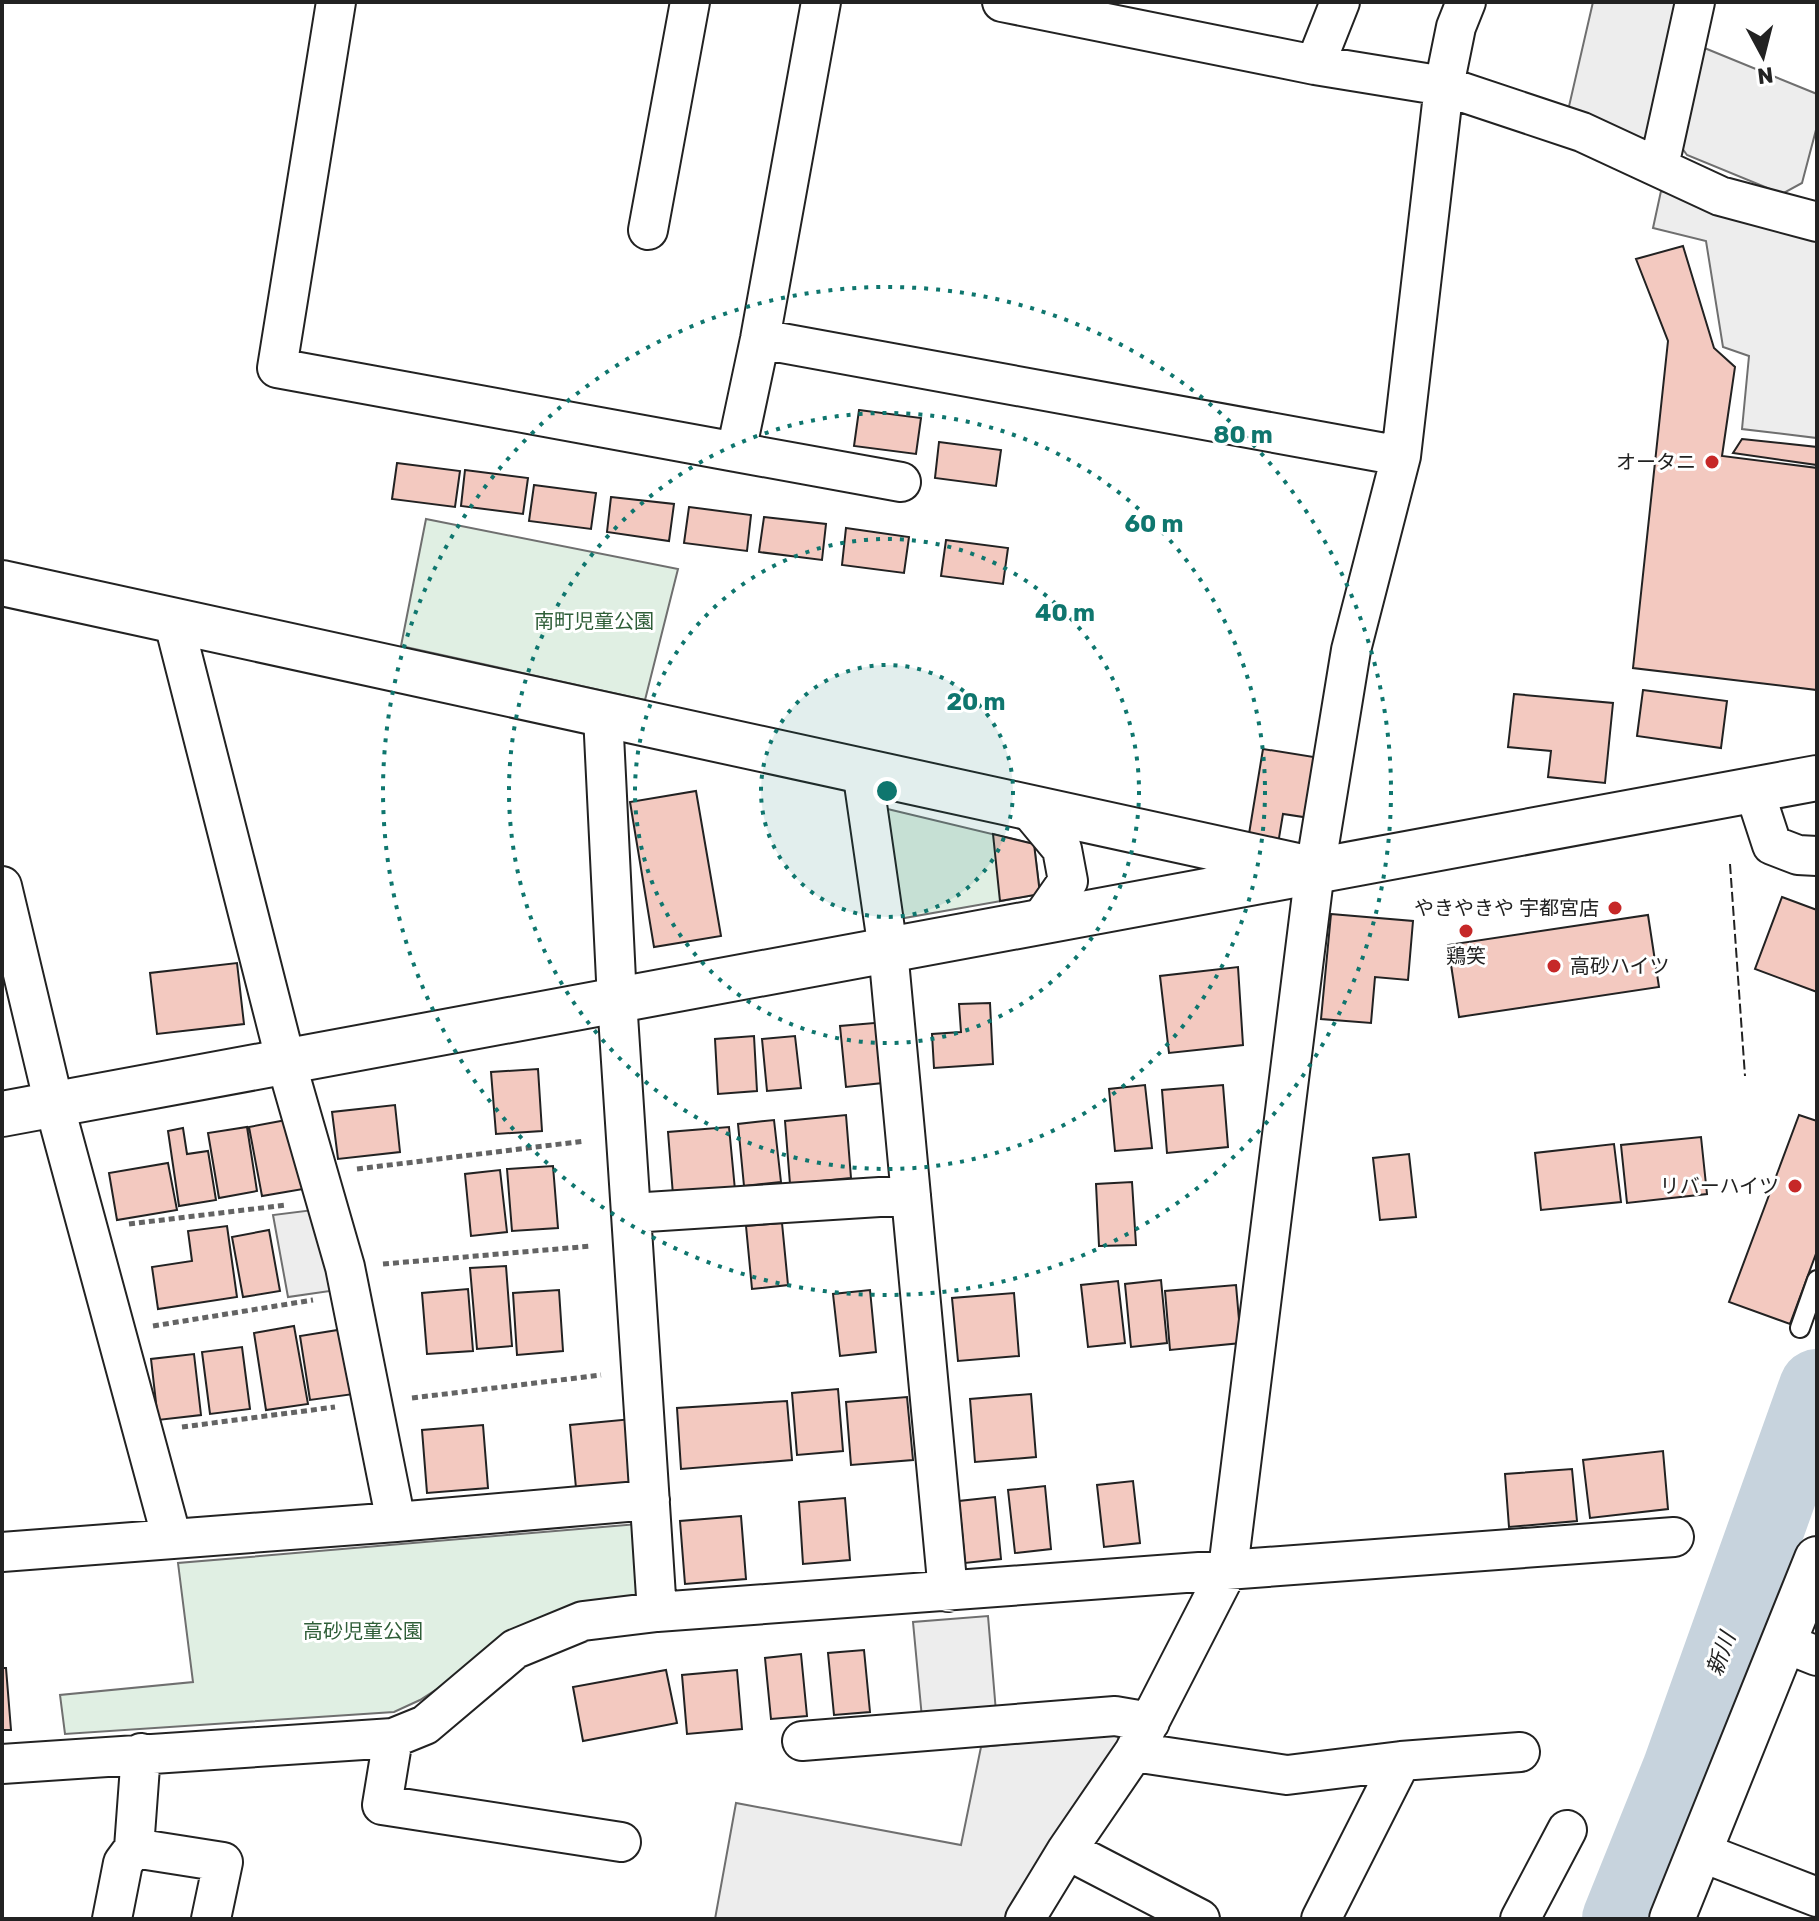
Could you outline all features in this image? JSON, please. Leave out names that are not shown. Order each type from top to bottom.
[{"type":"street","points":[[336,2],[277,368],[901,482]]},
{"type":"street","points":[[648,230],[690,2]]},
{"type":"street","points":[[736,452],[760,339],[821,2]]},
{"type":"street","points":[[1002,2],[1315,65],[1444,86],[1582,132],[1720,196],[1817,222]]},
{"type":"street","points":[[1315,65],[1340,2]]},
{"type":"street","points":[[1025,1919],[1142,1737],[1228,1569],[1315,870],[1351,650],[1401,456],[1444,86],[1456,27],[1466,2]]},
{"type":"street","points":[[1659,166],[1695,2]]},
{"type":"street","points":[[760,339],[1401,456]]},
{"type":"street","points":[[2,583],[1315,870]]},
{"type":"street","points":[[173,619],[286,1062],[347,1280],[396,1522]]},
{"type":"street","points":[[603,715],[617,1000],[657,1612]]},
{"type":"street","points":[[862,770],[888,950],[948,1592]]},
{"type":"street","points":[[2,1114],[1817,778]]},
{"type":"street","points":[[1754,790],[1772,845],[1798,855],[1817,856]]},
{"type":"street","points":[[1027,807],[1062,849],[1068,881],[1040,921]]},
{"type":"street","points":[[2,886],[54,1104],[172,1539]]},
{"type":"street","points":[[632,1228],[911,1195]]},
{"type":"street","points":[[2,1552],[650,1500]]},
{"type":"street","points":[[2,1764],[393,1738],[425,1725],[515,1649],[583,1621],[657,1612],[1674,1537]]},
{"type":"street","points":[[1672,1919],[1698,1851],[1801,1649],[1817,1559]]},
{"type":"street","points":[[802,1741],[1115,1716],[1142,1737],[1287,1775],[1401,1761],[1520,1752]]},
{"type":"street","points":[[393,1738],[382,1805],[621,1842]]},
{"type":"street","points":[[112,1919],[123,1863],[134,1848],[141,1753]]},
{"type":"street","points":[[1321,1919],[1401,1761]]},
{"type":"street","points":[[1520,1919],[1567,1830]]},
{"type":"street","points":[[134,1848],[223,1862],[211,1919]]},
{"type":"street","points":[[1067,1850],[1200,1919]]},
{"type":"street","points":[[1698,1851],[1817,1897]]},
{"type":"lane","points":[[1800,1328],[1817,1280]]},
{"type":"path","points":[[88,1229],[626,1136]]},
{"type":"path","points":[[116,1332],[347,1280],[632,1228]]},
{"type":"path","points":[[143,1431],[642,1370]]},
{"type":"green space","name":"南町児童公園","points":[[426,519],[678,569],[645,700],[401,646]]},
{"type":"green space","points":[[875,806],[1034,844],[1040,894],[893,920]]},
{"type":"green space","name":"高砂児童公園","points":[[638,1524],[649,1598],[533,1627],[420,1700],[394,1712],[65,1734],[60,1695],[193,1682],[178,1563]]},
{"type":"shaded area","points":[[1593,2],[1690,2],[1651,144],[1567,115]]},
{"type":"shaded area","points":[[1702,47],[1817,94],[1817,126],[1802,183],[1782,194],[1687,155],[1674,137]]},
{"type":"shaded area","points":[[1661,191],[1817,233],[1817,438],[1742,429],[1749,356],[1723,347],[1706,241],[1653,228]]},
{"type":"shaded area","points":[[321,1209],[337,1290],[288,1297],[273,1215]]},
{"type":"shaded area","points":[[988,1616],[996,1712],[922,1718],[913,1622]]},
{"type":"shaded area","points":[[1118,1733],[1120,1758],[1015,1919],[715,1919],[736,1803],[961,1845],[981,1747]]},
{"type":"building","name":"オータニ","points":[[1683,246],[1714,348],[1735,367],[1722,456],[1817,468],[1817,690],[1633,668],[1668,341],[1636,259]]},
{"type":"building","points":[[859,410],[921,418],[916,454],[854,446]]},
{"type":"building","points":[[1742,439],[1817,447],[1817,465],[1733,453]]},
{"type":"building","points":[[939,442],[1001,450],[996,486],[935,478]]},
{"type":"building","points":[[397,463],[460,471],[455,507],[392,499]]},
{"type":"building","points":[[465,470],[528,478],[523,514],[461,506]]},
{"type":"building","points":[[534,485],[596,493],[591,529],[529,521]]},
{"type":"building","points":[[611,497],[674,504],[669,541],[607,532]]},
{"type":"building","points":[[689,507],[751,515],[747,551],[684,543]]},
{"type":"building","points":[[764,517],[826,524],[822,560],[759,552]]},
{"type":"building","points":[[846,528],[909,537],[904,573],[842,565]]},
{"type":"building","points":[[946,540],[1008,548],[1003,584],[941,576]]},
{"type":"building","points":[[1643,690],[1727,701],[1721,748],[1637,736]]},
{"type":"building","points":[[1514,694],[1613,703],[1605,783],[1548,777],[1551,751],[1508,747]]},
{"type":"building","points":[[1263,749],[1320,758],[1310,818],[1283,814],[1278,844],[1248,840]]},
{"type":"building","points":[[696,791],[721,936],[654,947],[630,802]]},
{"type":"building","points":[[993,834],[1034,844],[1040,894],[1000,901]]},
{"type":"building","points":[[1782,897],[1817,910],[1817,992],[1755,969]]},
{"type":"building","points":[[1331,914],[1413,921],[1408,980],[1375,977],[1371,1023],[1321,1019]]},
{"type":"building","name":"高砂ハイツ","points":[[1648,915],[1659,987],[1459,1017],[1448,945]]},
{"type":"building","points":[[237,963],[244,1024],[157,1034],[150,973]]},
{"type":"building","points":[[1238,967],[1243,1045],[1169,1053],[1160,976]]},
{"type":"building","points":[[990,1003],[993,1064],[934,1068],[932,1034],[961,1032],[959,1004]]},
{"type":"building","points":[[886,1022],[892,1082],[846,1087],[840,1026]]},
{"type":"building","points":[[754,1036],[757,1091],[718,1094],[715,1039]]},
{"type":"building","points":[[795,1036],[801,1088],[767,1091],[762,1039]]},
{"type":"building","points":[[538,1069],[542,1131],[496,1134],[491,1072]]},
{"type":"building","points":[[1145,1085],[1152,1148],[1115,1151],[1109,1089]]},
{"type":"building","points":[[1223,1085],[1228,1147],[1167,1153],[1162,1090]]},
{"type":"building","points":[[395,1105],[400,1152],[338,1159],[332,1112]]},
{"type":"building","points":[[846,1115],[851,1178],[790,1184],[785,1121]]},
{"type":"building","name":"リバーハイツ","points":[[1799,1115],[1817,1121],[1817,1251],[1790,1324],[1729,1302]]},
{"type":"building","points":[[297,1118],[309,1188],[262,1196],[249,1127]]},
{"type":"building","points":[[774,1120],[781,1182],[744,1186],[738,1124]]},
{"type":"building","points":[[247,1127],[257,1191],[219,1198],[208,1133]]},
{"type":"building","points":[[729,1127],[735,1190],[673,1195],[668,1132]]},
{"type":"building","points":[[183,1128],[187,1154],[208,1151],[216,1200],[179,1206],[168,1131]]},
{"type":"building","points":[[1701,1137],[1707,1194],[1627,1203],[1621,1145]]},
{"type":"building","points":[[1614,1144],[1621,1202],[1541,1210],[1535,1153]]},
{"type":"building","points":[[1409,1154],[1416,1217],[1380,1220],[1373,1158]]},
{"type":"building","points":[[168,1163],[177,1210],[117,1220],[109,1173]]},
{"type":"building","points":[[553,1166],[558,1228],[512,1231],[507,1169]]},
{"type":"building","points":[[500,1170],[507,1232],[471,1236],[465,1174]]},
{"type":"building","points":[[1132,1182],[1136,1245],[1099,1246],[1096,1184]]},
{"type":"building","points":[[782,1223],[788,1285],[752,1289],[746,1226]]},
{"type":"building","points":[[227,1226],[237,1297],[158,1309],[152,1267],[192,1261],[188,1231]]},
{"type":"building","points":[[269,1230],[280,1291],[243,1297],[232,1237]]},
{"type":"building","points":[[506,1266],[512,1346],[477,1349],[470,1268]]},
{"type":"building","points":[[1161,1280],[1167,1343],[1131,1347],[1125,1284]]},
{"type":"building","points":[[1118,1281],[1125,1343],[1088,1347],[1081,1285]]},
{"type":"building","points":[[1236,1285],[1241,1343],[1170,1350],[1165,1291]]},
{"type":"building","points":[[468,1289],[473,1351],[427,1354],[422,1293]]},
{"type":"building","points":[[559,1290],[563,1351],[517,1355],[513,1293]]},
{"type":"building","points":[[870,1290],[876,1352],[840,1356],[833,1294]]},
{"type":"building","points":[[1014,1293],[1019,1356],[958,1361],[952,1298]]},
{"type":"building","points":[[294,1326],[308,1404],[266,1410],[254,1333]]},
{"type":"building","points":[[344,1329],[354,1394],[310,1400],[300,1336]]},
{"type":"building","points":[[242,1347],[250,1409],[210,1414],[202,1352]]},
{"type":"building","points":[[194,1354],[201,1415],[158,1420],[151,1359]]},
{"type":"building","points":[[838,1389],[843,1451],[797,1455],[792,1393]]},
{"type":"building","points":[[1031,1394],[1036,1457],[975,1462],[970,1399]]},
{"type":"building","points":[[907,1397],[913,1460],[851,1465],[846,1402]]},
{"type":"building","points":[[787,1401],[792,1460],[681,1469],[677,1408]]},
{"type":"building","points":[[632,1419],[637,1482],[576,1488],[570,1425]]},
{"type":"building","points":[[483,1425],[488,1488],[427,1493],[422,1430]]},
{"type":"building","points":[[1663,1451],[1668,1509],[1590,1518],[1583,1460]]},
{"type":"building","points":[[1572,1469],[1577,1521],[1509,1527],[1505,1474]]},
{"type":"building","points":[[1133,1481],[1140,1543],[1104,1547],[1097,1485]]},
{"type":"building","points":[[1045,1486],[1051,1549],[1015,1553],[1008,1490]]},
{"type":"building","points":[[995,1497],[1001,1559],[965,1563],[959,1501]]},
{"type":"building","points":[[845,1498],[850,1560],[803,1564],[799,1502]]},
{"type":"building","points":[[741,1516],[746,1579],[685,1584],[680,1521]]},
{"type":"building","points":[[864,1650],[870,1712],[834,1715],[828,1653]]},
{"type":"building","points":[[801,1654],[807,1716],[771,1719],[765,1658]]},
{"type":"building","points":[[2,1668],[6,1668],[11,1730],[2,1730]]},
{"type":"building","points":[[666,1670],[677,1723],[583,1741],[573,1687]]},
{"type":"building","points":[[737,1670],[742,1729],[687,1734],[682,1675]]},
{"type":"waterway","name":"新川","points":[[1620,1919],[1680,1770],[1817,1387]]},
{"type":"fence","points":[[1730,864],[1745,1076]]},
{"type":"place","name":"オータニ","points":[[1712,462]]},
{"type":"place","name":"やきやきや 宇都宮店","points":[[1615,908]]},
{"type":"place","name":"鶏笑","points":[[1466,931]]},
{"type":"place","name":"高砂ハイツ","points":[[1554,966]]},
{"type":"place","name":"リバーハイツ","points":[[1795,1186]]}]
